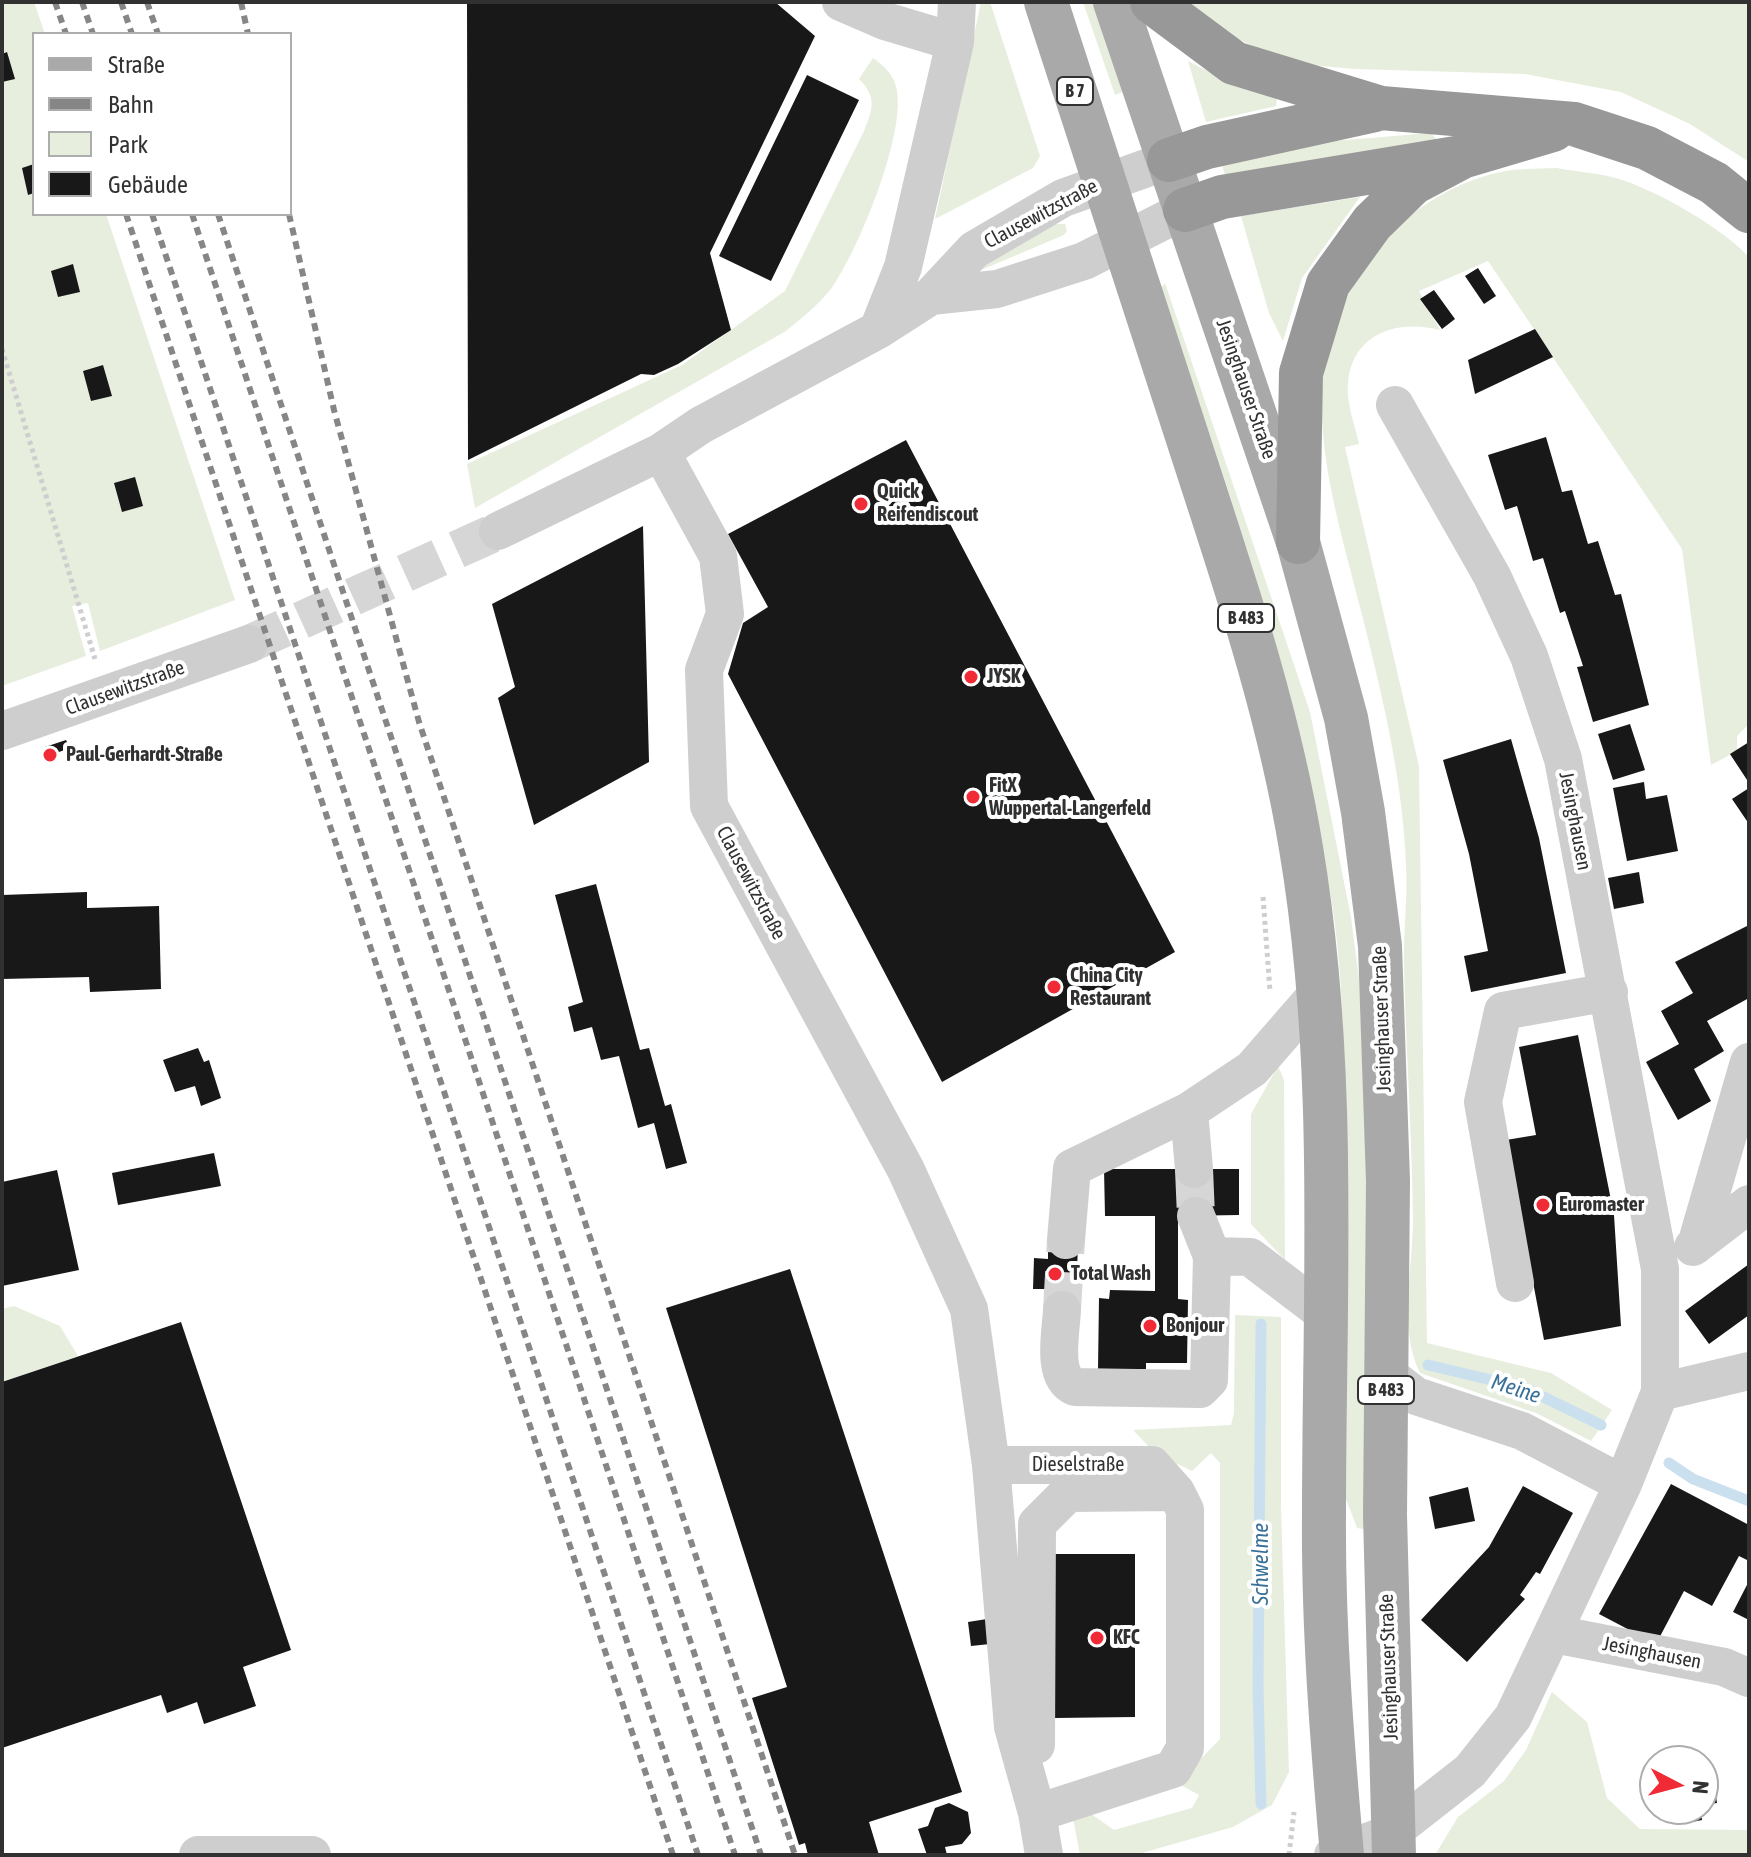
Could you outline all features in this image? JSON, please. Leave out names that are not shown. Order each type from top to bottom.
[{"type":"highway","points":[[1152,2],[1234,63],[1381,108],[1574,124],[1647,148],[1714,183],[1749,211]]},
{"type":"highway","points":[[1169,160],[1207,147],[1381,108]]},
{"type":"highway","points":[[1185,210],[1222,197],[1462,157],[1574,124]]},
{"type":"highway","points":[[1298,542],[1301,373],[1328,284],[1372,223],[1413,183],[1462,157]]},
{"type":"main road","name":"B 7","points":[[1046,2],[1124,242]]},
{"type":"main road","name":"Jesinghauser Straße","points":[[1115,2],[1298,542],[1346,718],[1380,946],[1388,1181],[1386,1373],[1393,1844]]},
{"type":"main road","name":"B 483","points":[[1124,242],[1248,622],[1302,849],[1319,992],[1327,1177],[1323,1520],[1331,1738],[1339,1854]]},
{"type":"street","points":[[841,2],[885,21],[955,42]]},
{"type":"street","points":[[878,330],[903,267],[955,42],[957,2]]},
{"type":"street","name":"Clausewitzstraße","points":[[498,531],[661,452],[701,425],[878,330],[931,296],[974,250],[1063,198],[1169,160]]},
{"type":"street","points":[[1124,242],[1185,210]]},
{"type":"street","name":"Clausewitzstraße","points":[[931,296],[997,289],[1084,261],[1124,242]]},
{"type":"street","name":"Jesinghausen","points":[[1393,1844],[1470,1771],[1513,1717],[1623,1484],[1660,1392],[1660,1269],[1563,759],[1529,656],[1492,576],[1395,405]]},
{"type":"street","name":"Clausewitzstraße","points":[[661,452],[718,556],[725,614],[704,670],[709,806],[906,1170],[969,1309],[991,1465]]},
{"type":"street","name":"Clausewitzstraße","points":[[2,731],[249,644]]},
{"type":"street","points":[[1066,1240],[1072,1168],[1189,1111],[1252,1069],[1319,992]]},
{"type":"street","points":[[1515,1283],[1483,1102],[1503,1011],[1609,992]]},
{"type":"street","points":[[1696,1245],[1749,1062]]},
{"type":"street","points":[[1189,1111],[1194,1169]]},
{"type":"street","points":[[1660,1269],[1749,1204]]},
{"type":"street","points":[[1062,1310],[1060,1373],[1066,1383],[1075,1387],[1200,1389],[1209,1380],[1212,1256],[1196,1216]]},
{"type":"street","points":[[1212,1256],[1250,1257],[1325,1314]]},
{"type":"street","points":[[1660,1392],[1749,1371]]},
{"type":"street","points":[[1386,1373],[1416,1396],[1522,1431],[1623,1484]]},
{"type":"street","points":[[991,1465],[1013,1727],[1044,1855]]},
{"type":"street","name":"Dieselstraße","points":[[991,1465],[1152,1465],[1176,1492]]},
{"type":"street","points":[[1176,1492],[1185,1510],[1185,1748],[1173,1769],[1034,1804],[1037,1524],[1068,1493],[1176,1492]]},
{"type":"street","name":"Jesinghausen","points":[[1554,1634],[1724,1667],[1749,1678]]},
{"type":"street","points":[[1339,1854],[1393,1844]]},
{"type":"street","points":[[198,1855],[312,1855]]},
{"type":"path","points":[[2,349],[106,694]]},
{"type":"green space","points":[[2,2],[34,2],[44,32],[32,32],[32,216],[107,216],[235,600],[100,651],[88,603],[72,606],[86,656],[2,686]]},
{"type":"green space","points":[[981,2],[990,2],[1040,156],[1033,168],[935,219]]},
{"type":"green space","points":[[1083,2],[1094,2],[1125,91],[1115,95]]},
{"type":"green space","points":[[1186,2],[1749,2],[1749,162],[1690,124],[1621,92],[1525,74],[1355,69],[1289,63],[1236,38]]},
{"type":"green space","points":[[873,58],[887,70],[896,86],[898,106],[895,131],[867,220],[842,271],[826,295],[786,331],[475,508],[467,464],[682,365],[785,291],[864,131],[872,104],[869,92],[859,79]]},
{"type":"green space","points":[[1188,61],[1229,82],[1277,98],[1276,106],[1206,122]]},
{"type":"green space","points":[[1431,133],[1437,140],[1225,176],[1222,164],[1284,145]]},
{"type":"green space","points":[[1557,168],[1612,177],[1652,192],[1723,234],[1749,257],[1749,724],[1737,736],[1737,751],[1711,765],[1682,549],[1488,261],[1419,291],[1440,330],[1424,327],[1393,329],[1368,341],[1358,352],[1351,366],[1348,391],[1359,444],[1345,447],[1419,766],[1427,1343],[1551,1373],[1612,1410],[1591,1441],[1536,1413],[1420,1373],[1413,1356],[1408,1318],[1413,1219],[1404,967],[1406,878],[1401,801],[1384,705],[1334,504],[1323,433],[1322,397],[1325,360],[1343,298],[1357,273],[1395,228],[1443,194],[1469,181],[1503,171]]},
{"type":"green space","points":[[1360,197],[1302,278],[1283,341],[1269,313],[1241,216]]},
{"type":"green space","points":[[1055,224],[1065,224],[1067,231],[1064,235],[974,273],[976,266]]},
{"type":"green space","points":[[1165,283],[1310,712],[1351,917],[1359,979],[1367,1110],[1366,1525],[1363,1529],[1357,1528],[1346,1499],[1346,1146],[1342,1000],[1332,904],[1319,825],[1282,670],[1237,516],[1160,289]]},
{"type":"green space","points":[[1278,1066],[1284,1080],[1285,1260],[1251,1224],[1251,1114]]},
{"type":"green space","points":[[14,1306],[60,1326],[78,1356],[2,1382],[2,1309]]},
{"type":"green space","points":[[1235,1315],[1281,1317],[1281,1506],[1289,1772],[1272,1805],[1233,1827],[1135,1855],[1080,1855],[1073,1818],[1084,1809],[1114,1830],[1192,1808],[1199,1795],[1177,1783],[1220,1739],[1220,1463],[1211,1453],[1192,1471],[1155,1453],[1133,1430],[1231,1425],[1234,1413]]},
{"type":"green space","points":[[1552,1692],[1587,1722],[1607,1798],[1640,1829],[1749,1830],[1749,1855],[1435,1855],[1458,1817],[1504,1781],[1526,1750]]},
{"type":"building","points":[[467,2],[775,2],[815,36],[710,253],[731,330],[678,364],[654,375],[641,374],[468,460]]},
{"type":"building","points":[[7,52],[15,79],[2,82],[2,54]]},
{"type":"building","points":[[807,75],[859,100],[771,281],[719,256]]},
{"type":"building","points":[[32,165],[32,194],[28,195],[22,168]]},
{"type":"building","points":[[73,264],[80,292],[58,297],[51,271]]},
{"type":"building","points":[[1478,268],[1496,296],[1484,304],[1465,276]]},
{"type":"building","points":[[1434,290],[1455,319],[1442,329],[1420,299]]},
{"type":"building","points":[[1535,329],[1553,357],[1475,394],[1468,360]]},
{"type":"building","points":[[103,365],[112,396],[91,401],[83,371]]},
{"type":"building","points":[[1546,437],[1562,492],[1572,490],[1588,544],[1598,541],[1615,595],[1621,594],[1649,705],[1593,722],[1577,667],[1583,666],[1565,611],[1560,613],[1543,558],[1533,561],[1517,506],[1505,510],[1488,455]]},
{"type":"building","points":[[906,440],[1175,952],[942,1082],[728,674],[743,623],[768,607],[728,534]]},
{"type":"building","points":[[135,477],[143,506],[122,512],[114,483]]},
{"type":"building","points":[[643,526],[649,762],[534,825],[498,698],[515,687],[492,604]]},
{"type":"building","points":[[1630,724],[1645,770],[1613,780],[1598,734]]},
{"type":"building","points":[[1511,739],[1539,838],[1566,973],[1471,992],[1464,956],[1488,951],[1469,854],[1443,760]]},
{"type":"building","points":[[66,740],[70,748],[48,756],[45,747]]},
{"type":"building","points":[[1749,742],[1749,783],[1730,754]]},
{"type":"building","points":[[1644,782],[1646,799],[1667,795],[1678,851],[1627,861],[1613,788]]},
{"type":"building","points":[[1749,788],[1749,824],[1732,799]]},
{"type":"building","points":[[1639,872],[1644,903],[1614,909],[1608,878]]},
{"type":"building","points":[[596,884],[640,1050],[649,1048],[665,1106],[671,1104],[687,1163],[666,1169],[654,1123],[638,1128],[619,1056],[601,1060],[592,1027],[574,1032],[568,1007],[583,1002],[555,895]]},
{"type":"building","points":[[87,892],[87,908],[159,906],[161,989],[90,992],[89,977],[2,979],[2,895]]},
{"type":"building","points":[[1749,925],[1749,998],[1707,1021],[1724,1051],[1694,1069],[1711,1101],[1678,1120],[1646,1062],[1679,1044],[1661,1011],[1693,993],[1675,962]]},
{"type":"building","points":[[1578,1035],[1614,1215],[1621,1326],[1544,1340],[1506,1140],[1536,1135],[1519,1047]]},
{"type":"building","points":[[198,1048],[204,1062],[209,1060],[221,1098],[201,1106],[195,1086],[175,1092],[163,1060]]},
{"type":"building","points":[[214,1153],[221,1186],[118,1205],[112,1173]]},
{"type":"building","points":[[1104,1169],[1239,1169],[1239,1215],[1178,1216],[1178,1299],[1188,1300],[1187,1363],[1146,1363],[1146,1369],[1098,1369],[1099,1298],[1109,1299],[1110,1290],[1155,1291],[1155,1216],[1105,1216]]},
{"type":"building","points":[[57,1170],[79,1270],[2,1286],[2,1182]]},
{"type":"building","name":"Total Wash","points":[[1048,1240],[1078,1240],[1076,1310],[1047,1309],[1047,1289],[1033,1289],[1034,1258],[1048,1259]]},
{"type":"building","points":[[1749,1264],[1749,1315],[1709,1344],[1685,1311]]},
{"type":"building","points":[[790,1269],[962,1792],[869,1822],[879,1855],[808,1855],[805,1843],[799,1845],[752,1698],[787,1687],[666,1308]]},
{"type":"building","points":[[181,1322],[291,1650],[243,1667],[256,1706],[204,1724],[197,1702],[167,1713],[161,1695],[2,1748],[2,1382]]},
{"type":"building","points":[[1671,1484],[1749,1525],[1749,1561],[1739,1556],[1712,1606],[1684,1591],[1656,1644],[1599,1614]]},
{"type":"building","points":[[1523,1486],[1573,1513],[1540,1574],[1536,1572],[1520,1595],[1525,1599],[1467,1662],[1421,1620],[1489,1547]]},
{"type":"building","points":[[1468,1487],[1475,1521],[1435,1529],[1429,1497]]},
{"type":"building","points":[[1054,1554],[1135,1554],[1135,1717],[1055,1718]]},
{"type":"building","points":[[1749,1581],[1749,1620],[1733,1612]]},
{"type":"building","points":[[987,1619],[990,1644],[971,1646],[968,1622]]},
{"type":"building","points":[[949,1803],[968,1812],[971,1833],[962,1844],[945,1847],[947,1855],[927,1855],[918,1829],[928,1826],[935,1808]]},
{"type":"waterway","name":"Schwelme","points":[[1261,1324],[1258,1686],[1261,1804]]},
{"type":"waterway","name":"Meine","points":[[1428,1365],[1525,1388],[1601,1425]]},
{"type":"waterway","name":"Meine","points":[[1669,1463],[1693,1479],[1749,1501]]},
{"type":"tunnel","points":[[249,644],[498,531]]},
{"type":"tunnel","points":[[1194,1169],[1196,1216]]},
{"type":"tunnel","points":[[1062,1310],[1066,1240]]},
{"type":"railway","points":[[55,2],[65,32]]},
{"type":"railway","points":[[82,2],[92,32]]},
{"type":"railway","points":[[121,2],[131,32]]},
{"type":"railway","points":[[147,2],[157,32]]},
{"type":"railway","points":[[241,2],[248,32]]},
{"type":"railway","points":[[127,216],[673,1855]]},
{"type":"railway","points":[[153,216],[698,1855]]},
{"type":"railway","points":[[193,216],[735,1855]]},
{"type":"railway","points":[[219,216],[761,1855]]},
{"type":"railway","points":[[289,216],[334,410],[419,722],[795,1855]]},
{"type":"place","name":"Quick Reifendiscout","points":[[861,504]]},
{"type":"place","name":"JYSK","points":[[971,677]]},
{"type":"place","name":"Paul-Gerhardt-Straße","points":[[50,755]]},
{"type":"place","name":"FitX Wuppertal-Langerfeld","points":[[973,797]]},
{"type":"place","name":"China City Restaurant","points":[[1054,987]]},
{"type":"place","name":"Euromaster","points":[[1543,1205]]},
{"type":"place","name":"Total Wash","points":[[1055,1274]]},
{"type":"place","name":"Bonjour","points":[[1150,1326]]},
{"type":"place","name":"KFC","points":[[1097,1638]]}]
